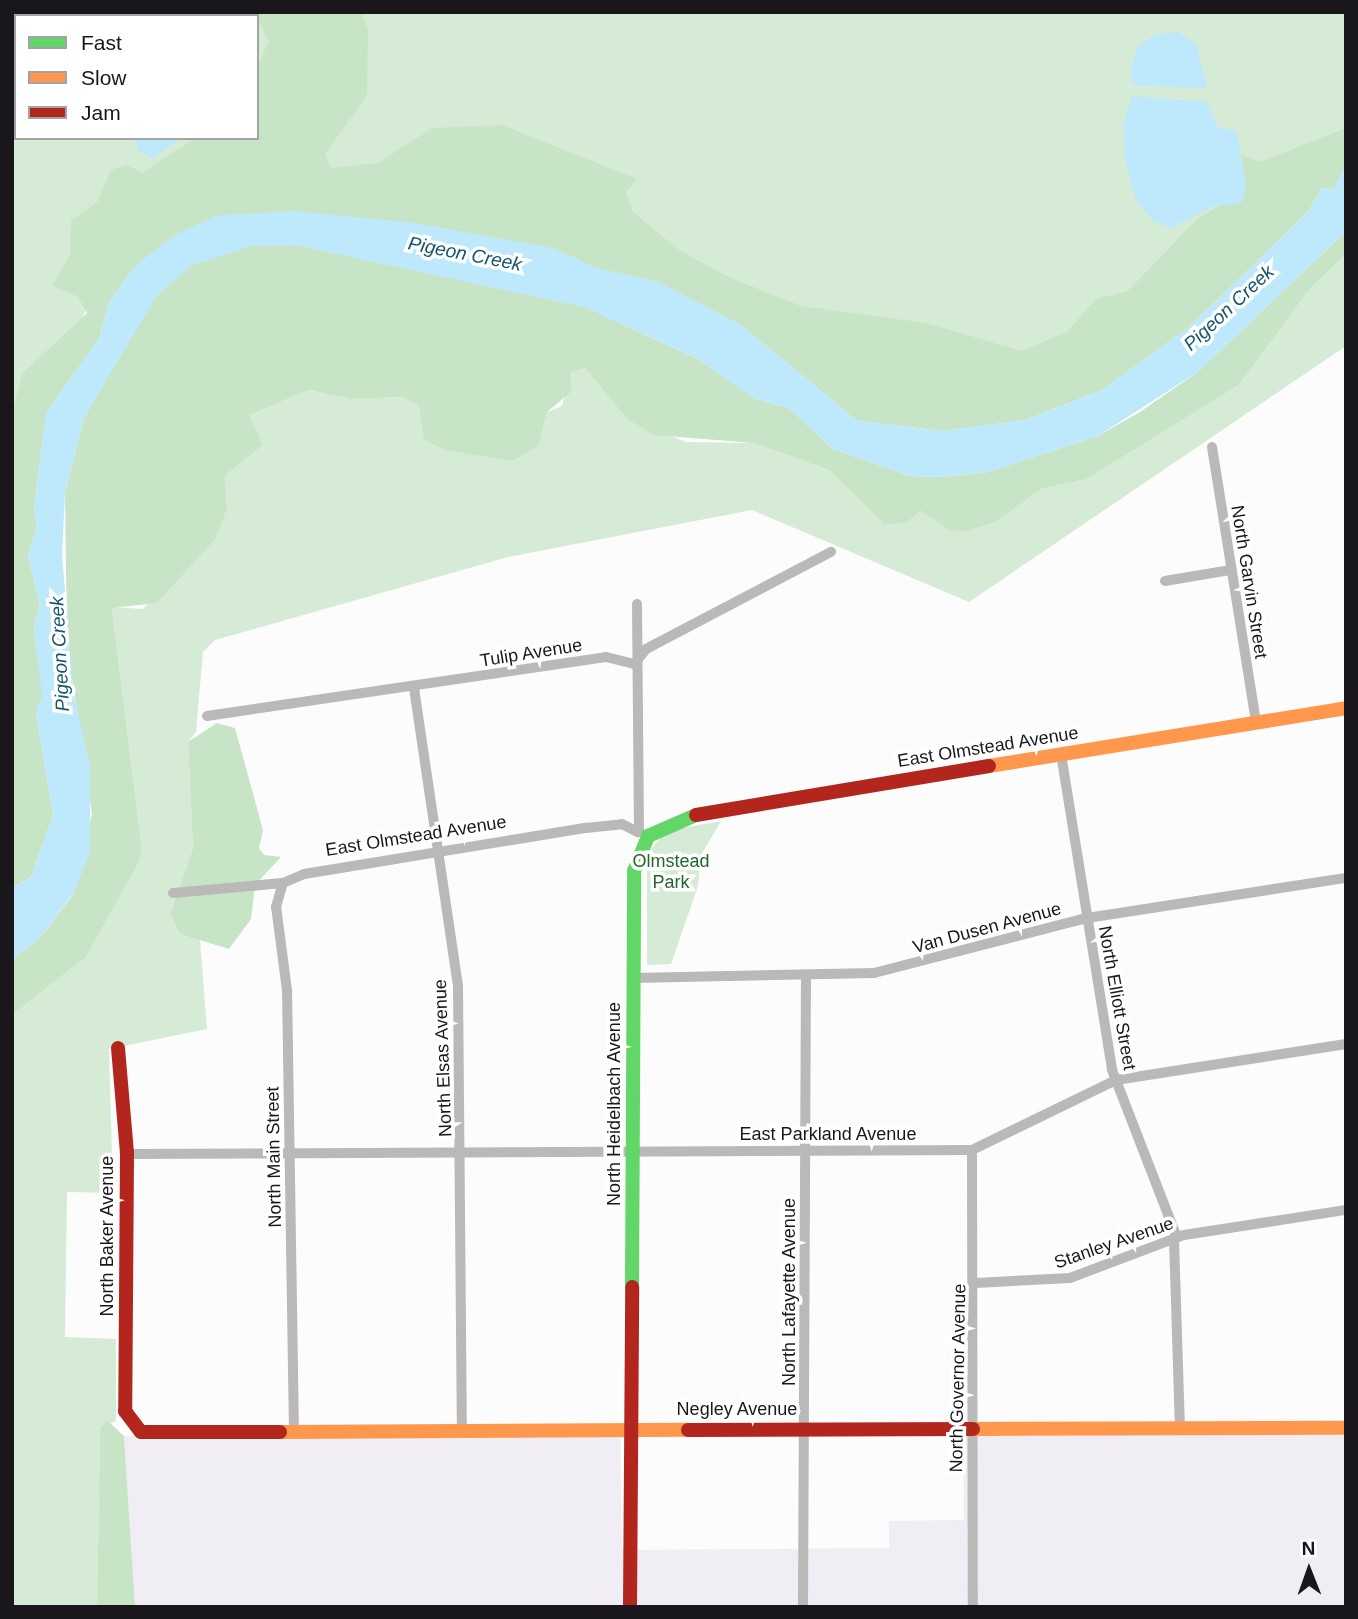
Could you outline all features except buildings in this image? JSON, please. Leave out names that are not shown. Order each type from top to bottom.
[{"type":"street","name":"North Garvin Street","points":[[1212,447],[1256,723]]},
{"type":"street","points":[[634,664],[646,649],[831,552]]},
{"type":"street","points":[[1164,581],[1231,570]]},
{"type":"street","name":"North Heidelbach Avenue","points":[[630,1607],[634,871],[641,837],[634,664],[637,604]]},
{"type":"street","name":"Tulip Avenue","points":[[207,716],[414,688],[606,657],[634,664]]},
{"type":"street","name":"North Elsas Avenue","points":[[414,688],[458,985],[462,1152],[462,1431]]},
{"type":"street","name":"East Olmstead Avenue","points":[[173,893],[282,883],[304,874],[622,824],[641,837],[659,827],[701,813],[1346,708]]},
{"type":"street","name":"North Elliott Street","points":[[1061,754],[1116,1080],[1176,1239],[1180,1427]]},
{"type":"street","name":"Van Dusen Avenue","points":[[633,978],[806,977],[874,973],[1087,918],[1346,878]]},
{"type":"street","name":"North Main Street","points":[[282,883],[276,906],[287,990],[294,1433]]},
{"type":"street","name":"North Lafayette Avenue","points":[[803,1607],[806,977]]},
{"type":"street","name":"East Parkland Avenue","points":[[127,1154],[972,1150],[1116,1080],[1346,1044]]},
{"type":"street","name":"North Baker Avenue","points":[[118,1048],[127,1154],[125,1411],[131,1424]]},
{"type":"street","name":"North Governor Avenue","points":[[972,1150],[975,1283],[973,1607]]},
{"type":"street","name":"Stanley Avenue","points":[[975,1283],[1070,1278],[1176,1239],[1346,1210]]},
{"type":"street","name":"Negley Avenue","points":[[131,1424],[155,1434],[973,1427],[1346,1428]]},
{"type":"shaded area","points":[[620,1434],[622,1550],[889,1548],[889,1521],[964,1520],[963,1434],[1346,1435],[1346,1607],[135,1607],[124,1436]]},
{"type":"green space","points":[[12,12],[1346,12],[1346,145],[1047,367],[99,272],[12,518]]},
{"type":"green space","points":[[253,12],[361,12],[368,29],[367,96],[325,154],[331,168],[378,163],[432,128],[502,125],[637,179],[626,192],[632,211],[676,248],[728,277],[801,306],[926,323],[1021,351],[1067,332],[1096,299],[1128,291],[1197,219],[1246,190],[1241,155],[1260,162],[1346,128],[1345,175],[1333,190],[1322,188],[1308,212],[1188,328],[1102,390],[1025,420],[944,431],[857,421],[741,325],[658,282],[597,268],[552,248],[414,223],[292,211],[216,216],[137,264],[110,300],[99,339],[46,413],[34,509],[37,528],[28,555],[40,605],[34,629],[43,696],[36,712],[53,815],[31,877],[12,888],[12,416],[22,374],[87,313],[78,297],[52,285],[70,255],[71,221],[97,202],[111,170],[127,165],[142,173],[192,140],[259,140],[259,63],[269,41],[259,23],[259,14]]},
{"type":"green space","points":[[1346,231],[1346,254],[1309,290],[1239,385],[1087,479],[1041,489],[996,522],[965,531],[948,530],[921,511],[906,523],[885,525],[829,470],[754,443],[654,435],[626,418],[585,368],[570,373],[571,392],[547,412],[539,445],[512,461],[445,450],[424,439],[419,406],[404,397],[351,399],[309,390],[249,415],[263,445],[225,475],[227,508],[216,538],[157,603],[112,608],[142,850],[137,866],[86,957],[12,1015],[12,959],[39,939],[74,893],[92,814],[67,643],[65,492],[84,418],[127,341],[157,295],[192,265],[251,246],[295,245],[584,307],[698,359],[754,398],[790,409],[833,449],[910,476],[942,477],[988,472],[1098,436],[1140,412],[1199,371]]},
{"type":"green space","points":[[1346,254],[1346,346],[969,602],[752,510],[508,557],[215,640],[203,652],[196,732],[188,742],[193,848],[170,914],[180,934],[200,939],[207,1029],[109,1049],[113,1193],[67,1192],[65,1337],[116,1339],[116,1421],[100,1428],[97,1607],[12,1607],[12,1015],[86,957],[137,866],[142,850],[112,607],[143,609],[227,508],[225,475],[249,415],[309,390],[351,399],[404,397],[539,445],[547,412],[562,406],[570,373],[585,368],[626,418],[686,442],[754,443],[829,470],[885,525],[906,523],[921,511],[948,530],[996,522],[1041,489],[1087,479],[1239,385],[1309,290]]},
{"type":"green space","points":[[217,723],[235,728],[263,830],[259,848],[264,855],[281,857],[255,885],[251,919],[229,949],[180,934],[170,914],[193,848],[188,742]]},
{"type":"green space","name":"Olmstead Park","points":[[721,821],[701,855],[698,886],[671,964],[647,965],[647,854],[666,831]]},
{"type":"green space","points":[[108,1421],[124,1436],[135,1607],[97,1607],[100,1428]]},
{"type":"water","points":[[1178,32],[1197,45],[1207,88],[1134,85],[1130,72],[1138,47],[1154,35]]},
{"type":"water","points":[[12,45],[14,45],[14,100]]},
{"type":"water","points":[[1132,96],[1207,102],[1218,127],[1237,131],[1246,190],[1241,203],[1214,206],[1170,228],[1153,221],[1136,200],[1125,160],[1123,123]]},
{"type":"water","points":[[136,140],[180,140],[152,158],[139,152]]},
{"type":"water","name":"Pigeon Creek","points":[[1346,165],[1346,231],[1199,371],[1098,436],[988,472],[942,477],[910,476],[833,449],[790,409],[754,398],[698,359],[584,307],[295,245],[251,246],[192,265],[157,295],[84,418],[65,492],[62,556],[74,696],[90,765],[90,853],[74,892],[39,939],[12,959],[12,888],[31,877],[53,815],[36,712],[42,696],[34,629],[40,605],[28,555],[37,528],[34,509],[46,413],[99,339],[110,300],[137,264],[175,235],[216,216],[292,211],[414,223],[552,248],[597,268],[658,282],[741,325],[857,421],[944,431],[1025,420],[1102,390],[1188,328],[1308,212],[1322,188],[1333,190]]},
{"type":"traffic: fast","points":[[632,1287],[634,871],[648,836],[696,815]]},
{"type":"traffic: slow","points":[[989,766],[1346,708]]},
{"type":"traffic: slow","points":[[973,1429],[1346,1428]]},
{"type":"traffic: slow","points":[[280,1432],[688,1430]]},
{"type":"traffic: jam","points":[[696,815],[989,766]]},
{"type":"traffic: jam","points":[[118,1048],[127,1154],[125,1411],[141,1432],[280,1432]]},
{"type":"traffic: jam","points":[[630,1607],[632,1287]]},
{"type":"traffic: jam","points":[[688,1430],[973,1429]]}]
